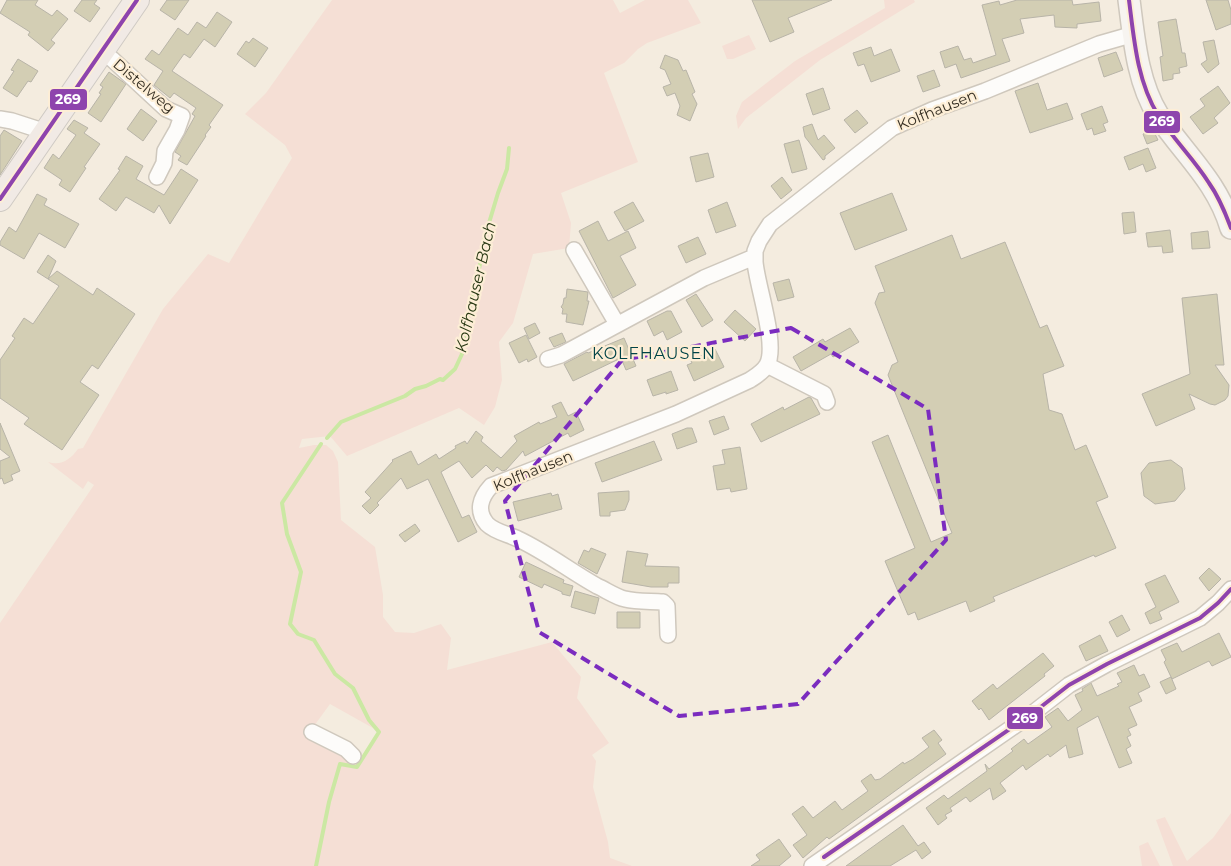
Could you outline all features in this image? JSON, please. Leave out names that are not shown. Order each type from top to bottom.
[{"type":"main road","points":[[0,199],[137,0]]},
{"type":"street","points":[[1129,0],[1138,65],[1149,98],[1159,116],[1215,189],[1225,209],[1231,228]]},
{"type":"street","name":"Kolfhausen","points":[[754,257],[761,236],[770,224],[892,128],[932,110],[1100,44],[1134,34]]},
{"type":"street","name":"Distelweg","points":[[101,52],[112,59],[166,109],[182,116],[177,130],[165,151],[164,164],[157,176]]},
{"type":"street","points":[[0,119],[46,132]]},
{"type":"street","points":[[574,250],[617,324]]},
{"type":"street","points":[[548,359],[561,355],[704,278],[754,257],[769,336],[770,355],[767,365],[824,394],[827,402]]},
{"type":"street","name":"Kolfhausen","points":[[668,635],[667,606],[664,602],[625,599],[604,589],[540,551],[488,525],[481,514],[480,504],[490,486],[676,414],[750,380],[767,365]]},
{"type":"street","points":[[812,866],[1033,713],[1069,685],[1200,618],[1231,589]]},
{"type":"street","points":[[312,732],[346,749],[353,756]]},
{"type":"highlighted area","points":[[791,328],[928,409],[946,540],[798,704],[679,716],[539,632],[505,501],[622,360]]},
{"type":"shaded area","points":[[332,0],[613,0],[620,13],[645,0],[688,0],[701,23],[647,43],[624,63],[604,73],[638,162],[561,193],[571,223],[569,248],[533,254],[513,323],[499,342],[502,380],[495,407],[484,425],[459,408],[347,456],[330,436],[302,439],[299,448],[326,445],[333,451],[338,462],[341,520],[375,547],[383,595],[383,617],[395,632],[414,633],[441,624],[451,638],[447,670],[552,642],[581,677],[577,698],[609,743],[592,755],[596,761],[593,787],[608,842],[610,858],[632,866],[0,866],[0,623],[94,485],[88,481],[83,489],[48,462],[61,463],[72,456],[78,449],[83,448],[163,309],[208,254],[229,263],[292,158],[285,145],[245,114],[266,93]],"holes":[[[330,704],[380,732],[364,759],[314,726]]]},
{"type":"shaded area","points":[[884,0],[914,0],[915,2],[820,60],[746,118],[738,129],[736,116],[742,102],[795,61],[885,8]]},
{"type":"shaded area","points":[[749,35],[756,49],[733,59],[727,59],[722,46]]},
{"type":"shaded area","points":[[1231,813],[1231,866],[1173,866],[1156,820],[1165,817],[1187,861],[1213,838]]},
{"type":"shaded area","points":[[1148,842],[1160,866],[1142,866],[1139,846]]},
{"type":"building","points":[[7,0],[38,0],[35,5],[52,16],[57,10],[68,19],[51,40],[55,43],[48,51],[28,35],[30,32],[0,13]]},
{"type":"building","points":[[82,0],[97,0],[94,4],[100,8],[90,22],[74,11]]},
{"type":"building","points":[[167,0],[189,0],[175,20],[160,10]]},
{"type":"building","points":[[752,0],[832,0],[788,18],[794,32],[770,42]]},
{"type":"building","points":[[1017,0],[1072,0],[1073,5],[1099,2],[1101,21],[1077,24],[1077,28],[1055,27],[1054,15],[1020,19],[1024,33],[1002,39],[1010,61],[961,78],[956,64],[945,68],[940,52],[958,46],[964,60],[971,58],[973,63],[996,55],[982,5],[999,1],[1000,5]]},
{"type":"building","points":[[1206,0],[1228,0],[1231,10],[1231,24],[1216,30]]},
{"type":"building","points":[[217,12],[232,22],[215,47],[204,39],[190,58],[184,54],[172,71],[223,105],[209,125],[211,127],[187,165],[178,160],[181,156],[175,152],[195,116],[192,114],[196,108],[174,93],[170,98],[154,85],[163,71],[145,59],[152,50],[159,55],[178,28],[188,35],[197,22],[206,28]]},
{"type":"building","points":[[1176,19],[1182,53],[1185,53],[1187,66],[1179,68],[1180,73],[1173,74],[1173,79],[1163,81],[1160,57],[1163,56],[1158,22]]},
{"type":"building","points":[[253,38],[268,48],[255,67],[237,54],[246,41],[249,43]]},
{"type":"building","points":[[1214,40],[1219,64],[1208,73],[1201,64],[1207,60],[1203,42]]},
{"type":"building","points":[[871,47],[874,56],[891,49],[900,71],[871,82],[864,64],[858,66],[853,53]]},
{"type":"building","points":[[1116,52],[1123,70],[1104,77],[1098,58]]},
{"type":"building","points":[[665,55],[678,60],[683,71],[686,70],[695,92],[692,94],[697,104],[690,121],[677,115],[680,106],[675,93],[667,96],[663,87],[671,84],[665,70],[660,68]]},
{"type":"building","points":[[18,59],[38,71],[17,97],[3,88],[14,71],[11,70]]},
{"type":"building","points":[[934,70],[940,86],[923,92],[917,76]]},
{"type":"building","points":[[109,72],[126,84],[101,122],[88,113],[101,94],[99,93],[103,87],[100,85]]},
{"type":"building","points":[[1038,83],[1047,110],[1067,103],[1073,119],[1030,133],[1015,91]]},
{"type":"building","points":[[1218,86],[1230,103],[1214,118],[1218,123],[1203,134],[1190,117],[1205,106],[1200,99]]},
{"type":"building","points":[[823,88],[830,109],[813,115],[806,94]]},
{"type":"building","points":[[1102,106],[1108,122],[1103,124],[1106,131],[1094,135],[1092,128],[1087,130],[1081,114]]},
{"type":"building","points":[[141,109],[157,121],[143,141],[127,129]]},
{"type":"building","points":[[857,110],[868,123],[855,133],[844,120]]},
{"type":"building","points":[[74,120],[88,128],[84,133],[100,144],[70,192],[59,185],[62,180],[44,168],[53,154],[59,159],[76,135],[67,129]]},
{"type":"building","points":[[812,124],[818,140],[824,135],[835,148],[823,160],[805,137],[803,127]]},
{"type":"building","points":[[4,130],[22,141],[0,175],[0,136]]},
{"type":"building","points":[[1153,130],[1158,140],[1147,144],[1143,134]]},
{"type":"building","points":[[799,140],[807,169],[792,173],[784,144]]},
{"type":"building","points":[[1148,148],[1156,168],[1146,172],[1143,164],[1129,170],[1124,157]]},
{"type":"building","points":[[708,153],[714,177],[696,182],[690,157]]},
{"type":"building","points":[[126,156],[143,166],[136,179],[164,195],[181,169],[198,180],[170,224],[159,205],[154,213],[126,197],[116,211],[99,199],[120,170],[118,169]]},
{"type":"building","points":[[782,177],[792,190],[781,199],[771,186]]},
{"type":"building","points":[[892,193],[907,230],[855,250],[840,213]]},
{"type":"building","points":[[37,194],[47,199],[44,205],[79,224],[65,248],[39,233],[24,259],[0,245],[0,242],[9,227],[16,232]]},
{"type":"building","points":[[633,202],[644,221],[625,231],[614,212]]},
{"type":"building","points":[[727,202],[736,226],[716,233],[708,210]]},
{"type":"building","points":[[1134,212],[1136,232],[1124,234],[1122,213]]},
{"type":"building","points":[[598,221],[608,241],[628,231],[636,248],[620,256],[636,285],[613,298],[579,231]]},
{"type":"building","points":[[1170,230],[1173,252],[1163,253],[1162,246],[1148,247],[1146,233]]},
{"type":"building","points":[[1208,231],[1210,248],[1192,249],[1191,233]]},
{"type":"building","points":[[952,235],[961,259],[1005,242],[1040,328],[1047,325],[1064,366],[1043,374],[1049,410],[1062,414],[1075,450],[1086,445],[1108,497],[1096,502],[1116,548],[1095,557],[1094,555],[993,597],[995,601],[970,612],[966,601],[918,620],[915,612],[908,615],[885,561],[915,548],[872,442],[888,435],[931,542],[952,533],[888,375],[892,365],[898,362],[875,303],[879,293],[885,292],[875,266]]},
{"type":"building","points":[[698,237],[706,254],[686,263],[678,246]]},
{"type":"building","points":[[48,255],[56,261],[48,279],[37,272]]},
{"type":"building","points":[[57,271],[93,295],[97,288],[135,314],[98,369],[92,365],[80,382],[99,395],[62,450],[24,424],[29,418],[0,398],[0,360],[15,338],[12,336],[24,318],[33,324],[59,286],[48,279]]},
{"type":"building","points":[[789,279],[794,297],[778,301],[773,283]]},
{"type":"building","points":[[567,289],[588,292],[587,301],[589,301],[583,325],[566,322],[567,314],[562,314],[563,309],[561,307],[564,298],[566,298]]},
{"type":"building","points":[[696,294],[713,320],[702,327],[686,300]]},
{"type":"building","points":[[1217,294],[1224,365],[1215,365],[1229,385],[1228,396],[1225,400],[1215,405],[1189,394],[1195,409],[1156,426],[1142,394],[1190,374],[1182,298]]},
{"type":"building","points":[[735,310],[756,329],[745,341],[724,322]]},
{"type":"building","points":[[667,311],[671,311],[682,332],[667,340],[663,331],[654,336],[647,321]]},
{"type":"building","points":[[535,323],[540,333],[529,339],[524,328]]},
{"type":"building","points":[[850,328],[859,342],[833,357],[831,354],[801,371],[793,357],[823,339],[825,342]]},
{"type":"building","points":[[562,333],[566,342],[554,347],[549,338]]},
{"type":"building","points":[[526,335],[537,357],[528,362],[527,359],[519,363],[509,343]]},
{"type":"building","points":[[624,338],[636,366],[626,370],[621,358],[573,381],[564,364],[587,352]]},
{"type":"building","points":[[715,349],[724,367],[694,381],[687,365]]},
{"type":"building","points":[[671,371],[678,390],[653,396],[647,380]]},
{"type":"building","points":[[809,397],[820,414],[761,442],[751,424],[783,407],[784,410]]},
{"type":"building","points":[[561,402],[568,416],[576,412],[584,430],[570,437],[568,433],[525,456],[523,451],[506,470],[502,471],[497,467],[493,472],[486,465],[472,478],[459,461],[441,472],[462,518],[469,515],[477,532],[458,542],[428,479],[407,489],[401,478],[377,503],[379,505],[370,514],[362,506],[371,498],[365,492],[392,460],[411,451],[418,465],[436,454],[439,459],[456,448],[455,446],[465,441],[467,444],[476,431],[483,437],[481,441],[501,458],[517,441],[514,436],[539,422],[540,424],[557,417],[552,406]]},
{"type":"building","points":[[724,416],[729,429],[714,435],[709,421]]},
{"type":"building","points":[[0,423],[20,471],[11,475],[13,480],[4,484],[2,478],[0,479],[0,461],[10,457],[0,449]]},
{"type":"building","points":[[692,428],[697,442],[677,449],[672,434]]},
{"type":"building","points":[[654,441],[662,460],[602,482],[595,463]]},
{"type":"building","points":[[740,447],[747,489],[731,492],[730,488],[717,490],[713,466],[725,464],[722,450]]},
{"type":"building","points":[[1171,460],[1182,468],[1185,489],[1175,501],[1155,504],[1144,496],[1141,473],[1149,463]]},
{"type":"building","points":[[629,491],[629,500],[625,510],[610,512],[610,516],[600,516],[598,493]]},
{"type":"building","points":[[551,493],[552,496],[558,494],[562,509],[518,521],[513,502]]},
{"type":"building","points":[[415,524],[420,531],[405,542],[399,535]]},
{"type":"building","points":[[591,548],[606,554],[597,574],[578,563],[584,550],[589,552]]},
{"type":"building","points":[[627,551],[648,554],[645,566],[679,567],[679,583],[668,583],[668,587],[651,587],[622,582]]},
{"type":"building","points":[[526,562],[564,580],[563,583],[573,586],[570,596],[562,594],[562,592],[544,584],[542,588],[519,577]]},
{"type":"building","points":[[1209,568],[1221,579],[1209,591],[1199,578]]},
{"type":"building","points":[[1165,575],[1179,602],[1159,612],[1162,619],[1150,624],[1145,613],[1156,607],[1145,584]]},
{"type":"building","points":[[575,591],[599,598],[595,614],[571,607]]},
{"type":"building","points":[[617,612],[640,612],[640,628],[617,628]]},
{"type":"building","points":[[1122,615],[1130,630],[1117,637],[1109,622]]},
{"type":"building","points":[[1219,633],[1231,657],[1212,666],[1209,661],[1172,679],[1161,650],[1177,643],[1182,652]]},
{"type":"building","points":[[1100,635],[1108,651],[1086,661],[1079,646]]},
{"type":"building","points":[[1043,653],[1054,666],[1044,674],[1045,676],[989,720],[981,708],[979,710],[972,701],[993,684],[997,689]]},
{"type":"building","points":[[1134,665],[1139,676],[1144,674],[1150,687],[1138,693],[1142,701],[1129,707],[1137,725],[1128,729],[1131,735],[1127,737],[1131,746],[1126,749],[1132,763],[1119,768],[1098,716],[1077,728],[1083,754],[1069,758],[1066,745],[1050,757],[1048,754],[1026,770],[1023,765],[1000,783],[1006,791],[993,800],[990,788],[970,802],[966,797],[950,808],[952,811],[945,815],[947,818],[938,825],[926,808],[944,795],[948,799],[987,771],[985,764],[989,769],[1013,751],[1011,749],[1024,739],[1028,744],[1052,727],[1045,717],[1058,708],[1068,721],[1082,710],[1075,695],[1083,691],[1082,689],[1091,683],[1097,696],[1119,686],[1117,684],[1122,682],[1117,673]]},
{"type":"building","points":[[1171,677],[1176,689],[1166,694],[1160,682]]},
{"type":"building","points":[[934,730],[942,740],[938,743],[946,754],[829,839],[827,837],[803,858],[793,845],[807,835],[792,814],[803,806],[813,818],[835,801],[842,810],[868,791],[861,781],[871,774],[875,780],[880,779],[903,762],[904,764],[913,759],[929,747],[922,738]]},
{"type":"building","points":[[903,825],[918,846],[924,842],[931,852],[922,859],[916,850],[890,866],[846,866]]},
{"type":"building","points":[[779,839],[791,856],[779,866],[751,866],[760,860],[756,855]]},
{"type":"waterway","name":"Kolfhauser Bach","points":[[327,438],[341,422],[405,396],[415,389],[440,379],[443,380],[455,369],[462,354],[461,344],[467,331],[468,315],[481,260],[483,243],[507,169],[509,148]]},
{"type":"waterway","name":"Kolfhauser Bach","points":[[316,866],[329,802],[340,764],[357,767],[379,732],[369,720],[353,688],[335,674],[314,640],[298,634],[290,624],[301,572],[287,534],[282,503],[321,444]]},
{"type":"transit line","name":"269","points":[[0,199],[137,0]]},
{"type":"transit line","name":"269","points":[[1129,0],[1141,74],[1151,102],[1164,124],[1213,188],[1231,228]]},
{"type":"transit line","name":"269","points":[[824,857],[1033,713],[1069,685],[1200,618],[1231,589]]},
{"type":"district","name":"KOLFHAUSEN","points":[[654,353]]}]
